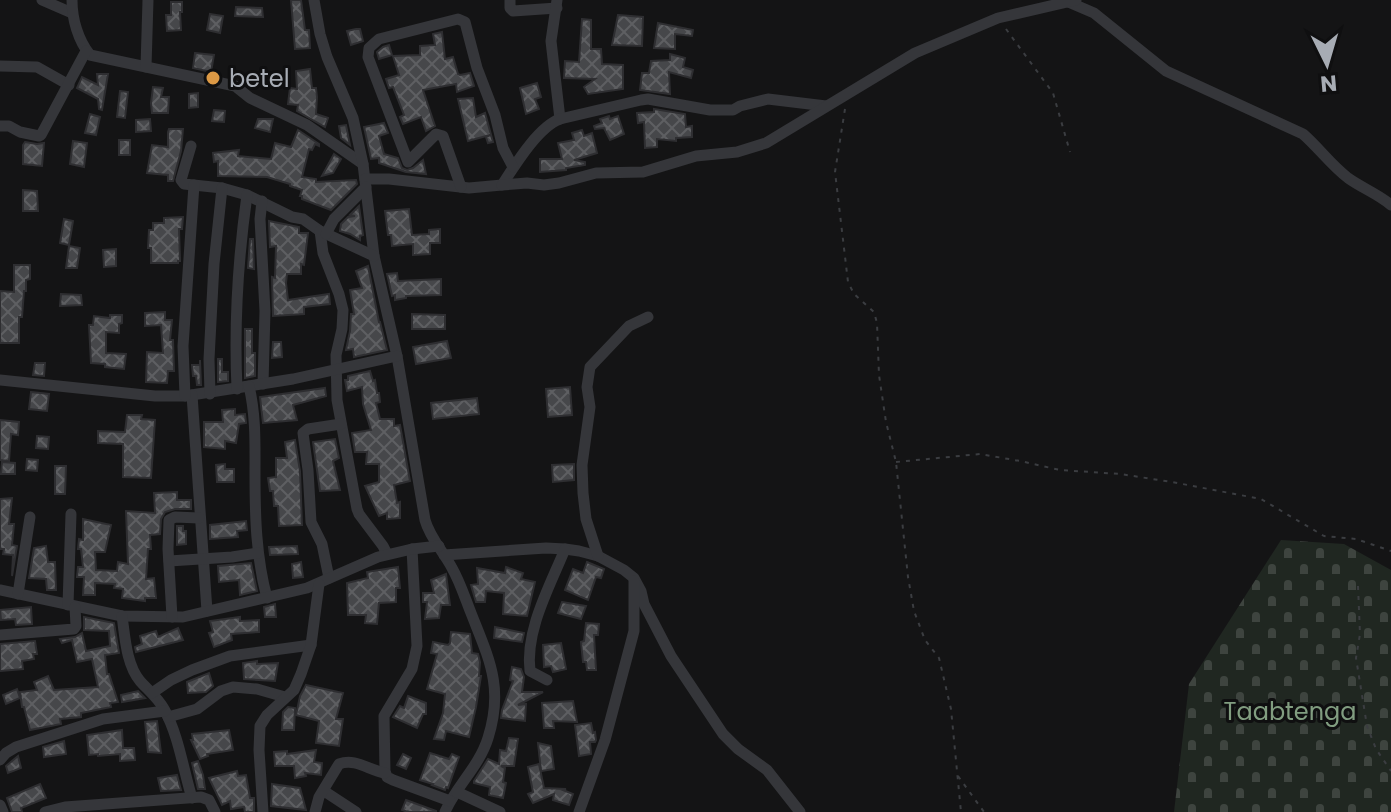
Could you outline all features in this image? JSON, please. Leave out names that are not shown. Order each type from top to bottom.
[{"type":"street","points":[[42,0],[72,6],[90,55],[235,86],[250,98],[307,125],[363,164]]},
{"type":"street","points":[[146,67],[148,0]]},
{"type":"street","points":[[314,0],[320,34],[353,118],[363,164],[374,256],[397,356],[425,520],[430,534],[460,581],[495,681],[493,717],[487,740],[472,771],[450,802]]},
{"type":"street","points":[[510,0],[513,11],[557,4],[551,41],[560,119]]},
{"type":"street","points":[[387,554],[359,514],[337,400],[335,369],[343,310],[323,253],[323,232],[365,183],[406,180],[461,187],[527,183],[544,185],[596,173],[643,172],[696,156],[737,152],[766,143],[915,53],[998,18],[1069,1],[1094,13],[1166,71],[1303,134],[1333,166],[1391,205]]},
{"type":"street","points":[[406,180],[408,162],[368,52],[379,39],[458,19],[465,22],[503,148],[513,167]]},
{"type":"street","points":[[0,126],[40,136],[86,51]]},
{"type":"street","points":[[0,66],[36,67],[69,85]]},
{"type":"street","points":[[502,185],[546,126],[560,119],[648,99],[710,110],[733,110],[768,99],[827,106]]},
{"type":"street","points":[[408,162],[436,134],[440,134],[461,187]]},
{"type":"street","points":[[191,146],[181,180],[184,184],[222,188],[247,195],[292,217],[303,219],[374,256]]},
{"type":"street","points":[[194,185],[183,346],[207,611]]},
{"type":"street","points":[[210,394],[214,264],[222,188]]},
{"type":"street","points":[[247,195],[236,324],[243,388],[255,422],[255,513],[258,553],[267,598]]},
{"type":"street","points":[[262,201],[263,384]]},
{"type":"street","points":[[598,556],[586,519],[583,493],[582,465],[590,407],[587,387],[590,367],[629,326],[648,317]]},
{"type":"street","points":[[0,380],[155,396],[189,396],[397,356]]},
{"type":"street","points":[[263,812],[260,726],[296,686],[311,645],[324,581],[322,544],[311,522],[303,433],[308,429],[341,424]]},
{"type":"street","points":[[0,635],[74,629],[76,626],[72,606],[71,514]]},
{"type":"street","points":[[18,594],[30,517]]},
{"type":"street","points":[[172,617],[169,520],[175,517],[199,518]]},
{"type":"street","points":[[0,590],[122,616],[172,617],[307,588],[387,554],[412,549],[546,548],[598,556],[634,578],[671,656],[716,724],[738,749],[767,770],[800,812]]},
{"type":"street","points":[[412,549],[417,646],[412,669],[384,716],[385,773],[393,780],[450,802],[500,812]]},
{"type":"street","points":[[547,680],[530,671],[533,634],[565,549]]},
{"type":"street","points":[[169,561],[258,553]]},
{"type":"street","points":[[579,812],[605,740],[634,631],[634,578]]},
{"type":"street","points":[[122,616],[131,663],[139,679],[167,714],[192,798]]},
{"type":"street","points":[[152,693],[192,670],[230,656],[311,645]]},
{"type":"street","points":[[0,760],[16,747],[103,719],[197,709],[215,694],[233,687],[257,689],[285,697]]},
{"type":"street","points":[[315,812],[319,797],[336,766],[342,762],[356,762],[385,773]]},
{"type":"street","points":[[324,791],[356,812]]},
{"type":"street","points":[[45,812],[65,807],[153,807],[206,798],[215,812]]},
{"type":"street","points":[[0,805],[3,812]]},
{"type":"path","points":[[998,18],[1053,93],[1070,152]]},
{"type":"path","points":[[848,93],[835,172],[848,282],[854,294],[874,312],[877,323],[879,375],[896,462],[908,577],[914,611],[925,640],[939,658],[951,709],[961,812]]},
{"type":"path","points":[[896,462],[980,454],[1060,470],[1120,474],[1172,482],[1261,499],[1324,536],[1356,539],[1391,551]]},
{"type":"path","points":[[1358,586],[1360,634],[1356,658],[1367,726],[1376,749],[1391,771]]},
{"type":"path","points":[[958,775],[984,812]]},
{"type":"green space","name":"Taabtenga","points":[[1281,540],[1344,544],[1391,570],[1391,812],[1174,812],[1189,684]]},
{"type":"building","points":[[291,0],[301,0],[310,48],[295,49]]},
{"type":"building","points":[[171,2],[182,2],[181,30],[167,31],[166,15],[171,15]]},
{"type":"building","points":[[236,7],[262,8],[263,17],[235,16]]},
{"type":"building","points":[[210,14],[223,16],[220,33],[207,30]]},
{"type":"building","points":[[618,15],[643,17],[642,46],[612,45]]},
{"type":"building","points":[[582,19],[591,20],[591,49],[601,49],[602,64],[623,65],[623,89],[588,94],[584,87],[595,79],[564,78],[565,61],[579,62]]},
{"type":"building","points":[[658,23],[693,30],[692,36],[675,34],[675,49],[654,48]]},
{"type":"building","points":[[360,29],[363,41],[351,45],[347,31]]},
{"type":"building","points":[[442,32],[445,59],[453,57],[458,74],[470,73],[474,86],[457,92],[456,84],[423,90],[435,126],[426,131],[421,117],[403,124],[400,117],[404,115],[393,87],[389,88],[386,79],[399,75],[393,56],[420,55],[420,46],[435,45],[433,34]]},
{"type":"building","points":[[389,45],[392,55],[379,59],[377,52]]},
{"type":"building","points":[[195,53],[214,55],[211,72],[193,68]]},
{"type":"building","points":[[670,54],[685,58],[683,67],[693,70],[691,78],[669,72],[670,94],[640,90],[642,73],[649,73],[651,61],[670,60]]},
{"type":"building","points":[[310,69],[312,88],[316,88],[316,114],[328,118],[325,127],[297,111],[298,105],[288,104],[290,88],[297,89],[296,71]]},
{"type":"building","points":[[97,74],[108,74],[102,110],[99,109],[98,99],[77,88],[82,77],[98,85]]},
{"type":"building","points":[[537,83],[541,97],[535,99],[539,109],[526,114],[520,88]]},
{"type":"building","points":[[153,87],[163,88],[161,97],[169,97],[168,113],[152,113]]},
{"type":"building","points":[[120,91],[128,92],[125,118],[117,117]]},
{"type":"building","points":[[198,93],[198,107],[189,108],[189,94]]},
{"type":"building","points":[[473,98],[476,117],[485,113],[493,142],[488,143],[486,137],[490,135],[468,141],[458,99]]},
{"type":"building","points":[[654,109],[685,114],[686,127],[692,126],[692,137],[676,138],[676,141],[657,139],[657,147],[645,148],[644,122],[638,123],[637,113],[654,112]]},
{"type":"building","points":[[214,110],[225,111],[224,122],[212,121]]},
{"type":"building","points":[[90,114],[100,117],[96,135],[85,133]]},
{"type":"building","points":[[609,116],[610,119],[618,116],[624,134],[610,140],[604,128],[595,129],[594,126],[602,123],[600,119]]},
{"type":"building","points":[[150,119],[151,131],[136,132],[136,120]]},
{"type":"building","points":[[258,119],[273,119],[270,132],[255,128]]},
{"type":"building","points":[[384,123],[388,133],[379,136],[384,154],[398,158],[402,168],[407,170],[423,160],[426,174],[406,172],[379,163],[379,158],[371,159],[364,127]]},
{"type":"building","points":[[346,125],[350,145],[341,138],[339,126]]},
{"type":"building","points":[[169,129],[183,129],[173,181],[168,181],[168,175],[147,173],[152,145],[168,147]]},
{"type":"building","points":[[298,130],[319,144],[309,149],[302,177],[316,179],[316,182],[356,180],[357,184],[331,210],[302,199],[302,190],[267,177],[218,176],[218,161],[214,162],[213,153],[239,150],[238,156],[271,159],[275,143],[291,147]]},
{"type":"building","points":[[582,130],[584,136],[592,133],[597,153],[574,160],[585,162],[585,165],[540,172],[540,159],[562,159],[558,143],[574,140],[572,133]]},
{"type":"building","points":[[119,140],[130,140],[130,155],[119,155]]},
{"type":"building","points":[[73,141],[87,143],[84,167],[70,164]]},
{"type":"building","points":[[25,142],[44,143],[42,166],[23,164]]},
{"type":"building","points":[[334,154],[341,159],[333,173],[322,176]]},
{"type":"building","points":[[23,190],[37,191],[38,211],[23,211]]},
{"type":"building","points":[[359,206],[363,235],[360,240],[340,231],[341,224],[348,217],[355,216],[350,215]]},
{"type":"building","points":[[409,209],[412,235],[429,234],[429,230],[440,229],[440,243],[430,243],[430,254],[413,255],[413,244],[392,246],[385,211]]},
{"type":"building","points":[[183,217],[182,229],[179,229],[180,261],[151,263],[151,248],[148,248],[149,230],[153,230],[153,223],[164,223],[164,218]]},
{"type":"building","points":[[64,219],[73,221],[69,245],[60,243]]},
{"type":"building","points":[[269,221],[299,227],[299,233],[308,233],[301,274],[287,274],[288,300],[329,294],[330,304],[304,307],[304,314],[273,316],[272,277],[275,278],[276,246],[270,247]]},
{"type":"building","points":[[250,239],[253,239],[254,269],[248,268]]},
{"type":"building","points":[[69,246],[80,248],[77,268],[66,268]]},
{"type":"building","points":[[116,249],[116,266],[104,267],[103,250]]},
{"type":"building","points":[[14,265],[30,265],[22,317],[19,317],[19,343],[0,343],[0,291],[14,292]]},
{"type":"building","points":[[368,266],[387,350],[354,357],[353,349],[346,350],[351,314],[354,314],[350,290],[362,288],[356,271]]},
{"type":"building","points":[[397,273],[398,281],[441,279],[441,295],[406,296],[395,300],[387,274]]},
{"type":"building","points":[[61,294],[81,295],[82,305],[60,306]]},
{"type":"building","points":[[165,312],[165,320],[172,320],[170,340],[173,340],[174,371],[168,371],[167,383],[146,382],[147,352],[163,353],[161,325],[145,326],[145,313]]},
{"type":"building","points":[[412,314],[445,315],[445,329],[412,329]]},
{"type":"building","points":[[110,315],[122,315],[122,323],[119,324],[119,333],[106,332],[106,353],[126,354],[124,369],[91,363],[89,325],[93,325],[94,316],[110,318]]},
{"type":"building","points":[[245,329],[252,329],[255,376],[245,378]]},
{"type":"building","points":[[447,341],[451,358],[416,364],[413,347]]},
{"type":"building","points":[[273,342],[281,342],[282,357],[272,358]]},
{"type":"building","points":[[218,359],[222,359],[222,372],[228,372],[228,381],[218,382]]},
{"type":"building","points":[[200,360],[201,385],[197,385],[192,365],[200,365]]},
{"type":"building","points":[[35,363],[45,363],[44,376],[33,375]]},
{"type":"building","points":[[370,371],[379,393],[380,402],[376,403],[380,419],[394,419],[394,426],[400,425],[410,481],[394,485],[397,503],[400,502],[400,518],[387,519],[387,513],[379,516],[365,486],[379,482],[379,464],[366,464],[367,452],[355,452],[352,433],[371,430],[363,404],[362,387],[347,391],[345,380],[348,376]]},
{"type":"building","points":[[570,387],[572,415],[548,417],[546,389]]},
{"type":"building","points":[[325,388],[326,396],[293,405],[297,420],[263,423],[260,397]]},
{"type":"building","points":[[31,392],[49,394],[47,411],[29,409]]},
{"type":"building","points":[[477,398],[479,414],[433,419],[431,403]]},
{"type":"building","points":[[235,409],[235,415],[245,414],[246,423],[239,424],[236,443],[225,441],[225,449],[204,447],[204,422],[223,422],[222,410]]},
{"type":"building","points":[[127,415],[142,415],[141,419],[155,420],[151,478],[123,477],[123,444],[98,443],[98,431],[125,432]]},
{"type":"building","points":[[0,420],[19,422],[18,435],[11,434],[9,461],[0,460]]},
{"type":"building","points":[[37,436],[49,437],[48,449],[36,448]]},
{"type":"building","points":[[335,439],[339,458],[333,461],[340,490],[320,491],[313,442]]},
{"type":"building","points":[[295,440],[300,471],[302,525],[279,526],[278,506],[274,506],[268,478],[276,477],[276,458],[287,458],[285,442]]},
{"type":"building","points":[[27,459],[38,460],[37,471],[26,470]]},
{"type":"building","points":[[2,462],[15,463],[15,474],[1,474]]},
{"type":"building","points":[[225,464],[225,469],[234,469],[234,482],[217,482],[216,465]]},
{"type":"building","points":[[574,464],[574,480],[553,482],[552,465]]},
{"type":"building","points":[[55,466],[66,466],[65,494],[55,494]]},
{"type":"building","points":[[177,492],[177,500],[191,500],[191,509],[165,512],[160,534],[150,535],[146,579],[154,578],[156,598],[145,598],[145,601],[122,598],[123,589],[114,588],[115,584],[95,583],[95,595],[83,595],[84,577],[77,577],[78,567],[83,567],[81,549],[78,549],[79,539],[83,540],[83,519],[111,525],[105,552],[95,552],[96,570],[117,571],[118,562],[128,564],[126,511],[155,513],[154,493]]},
{"type":"building","points":[[12,498],[9,524],[14,524],[12,545],[17,546],[12,576],[13,555],[3,554],[4,549],[0,549],[0,499]]},
{"type":"building","points":[[246,521],[247,530],[237,531],[238,537],[210,539],[210,525]]},
{"type":"building","points":[[177,526],[183,526],[183,531],[186,531],[186,544],[177,545]]},
{"type":"building","points":[[46,546],[48,562],[55,562],[56,590],[47,590],[46,579],[29,578],[34,548]]},
{"type":"building","points":[[297,546],[298,554],[270,555],[269,547]]},
{"type":"building","points":[[301,562],[303,577],[293,578],[292,564]]},
{"type":"building","points":[[587,562],[604,569],[601,578],[596,577],[588,600],[565,590],[573,569],[583,573]]},
{"type":"building","points":[[251,563],[257,591],[240,595],[239,580],[219,582],[218,566]]},
{"type":"building","points":[[398,567],[400,588],[396,588],[396,602],[379,603],[377,624],[365,623],[366,615],[348,615],[347,583],[368,578],[367,572]]},
{"type":"building","points":[[506,567],[523,573],[521,579],[535,582],[527,616],[503,614],[504,593],[486,591],[485,602],[476,602],[471,585],[478,584],[477,568],[505,573]]},
{"type":"building","points":[[446,574],[450,605],[441,605],[439,618],[425,619],[427,602],[423,602],[423,593],[434,593],[431,580]]},
{"type":"building","points":[[562,602],[586,606],[581,619],[558,613]]},
{"type":"building","points":[[275,604],[276,617],[265,617],[264,607]]},
{"type":"building","points":[[31,607],[32,624],[16,625],[15,619],[1,620],[0,610]]},
{"type":"building","points":[[84,617],[114,623],[119,653],[105,655],[107,674],[118,702],[110,703],[111,707],[81,713],[81,717],[60,719],[61,724],[30,730],[20,692],[37,690],[34,682],[48,676],[54,690],[98,687],[92,659],[77,662],[72,640],[62,643],[60,639],[82,633],[86,651],[110,646],[109,631],[84,630]]},
{"type":"building","points":[[240,617],[240,621],[259,620],[259,632],[231,634],[232,640],[214,647],[209,633],[213,632],[210,621]]},
{"type":"building","points":[[586,623],[599,624],[598,635],[594,635],[596,670],[587,670],[586,662],[583,662],[581,642],[584,641]]},
{"type":"building","points":[[495,627],[524,633],[522,642],[494,638]]},
{"type":"building","points":[[178,628],[183,640],[136,652],[135,647],[142,644],[140,636],[156,631],[158,637]]},
{"type":"building","points":[[451,632],[470,634],[472,653],[478,654],[481,676],[469,737],[446,731],[444,740],[434,739],[443,713],[445,694],[427,689],[437,654],[431,653],[433,642],[450,643]]},
{"type":"building","points":[[35,641],[37,654],[33,654],[34,659],[22,661],[23,669],[0,671],[0,644]]},
{"type":"building","points":[[561,643],[566,669],[553,672],[551,666],[544,667],[543,645]]},
{"type":"building","points":[[257,661],[257,664],[278,663],[275,681],[244,679],[243,663]]},
{"type":"building","points":[[512,667],[521,669],[524,677],[522,692],[543,692],[518,705],[526,704],[525,721],[501,718],[513,681],[510,680]]},
{"type":"building","points":[[209,673],[213,686],[206,692],[188,693],[187,682]]},
{"type":"building","points":[[306,685],[343,693],[336,719],[343,719],[339,746],[316,743],[319,721],[296,715]]},
{"type":"building","points":[[17,689],[20,698],[6,704],[3,695]]},
{"type":"building","points":[[138,691],[145,698],[122,702],[121,695]]},
{"type":"building","points":[[408,696],[426,703],[426,714],[423,714],[417,728],[393,717],[400,706],[404,708]]},
{"type":"building","points":[[573,701],[577,722],[553,721],[554,728],[544,728],[542,703]]},
{"type":"building","points":[[288,707],[295,708],[294,730],[282,730],[283,712]]},
{"type":"building","points":[[157,721],[161,753],[148,752],[145,722]]},
{"type":"building","points":[[591,723],[596,740],[590,742],[591,754],[579,756],[575,725]]},
{"type":"building","points":[[122,730],[123,748],[134,748],[135,760],[120,761],[120,754],[89,755],[87,735]]},
{"type":"building","points":[[229,730],[233,750],[207,754],[200,759],[191,740],[192,734]]},
{"type":"building","points":[[509,738],[518,739],[514,766],[501,766],[505,768],[503,782],[506,783],[503,798],[489,795],[490,787],[474,781],[488,759],[499,764],[500,750],[506,751]]},
{"type":"building","points":[[64,741],[66,754],[44,757],[43,747]]},
{"type":"building","points":[[538,743],[551,746],[554,769],[541,771]]},
{"type":"building","points":[[316,750],[314,762],[322,763],[321,775],[305,773],[306,776],[295,778],[294,766],[275,766],[274,752],[287,751],[287,754]]},
{"type":"building","points":[[430,753],[449,759],[452,754],[459,757],[445,790],[420,780]]},
{"type":"building","points":[[403,754],[411,758],[406,769],[397,765]]},
{"type":"building","points":[[18,756],[21,768],[8,773],[6,766]]},
{"type":"building","points":[[198,761],[205,789],[198,789],[192,763]]},
{"type":"building","points":[[539,764],[544,788],[566,789],[563,790],[573,794],[569,805],[553,800],[554,794],[533,803],[528,794],[533,792],[528,767]]},
{"type":"building","points":[[237,771],[238,776],[246,775],[250,798],[254,798],[254,812],[245,812],[244,807],[231,809],[230,801],[222,805],[209,778]]},
{"type":"building","points":[[177,775],[181,790],[161,791],[158,778]]},
{"type":"building","points":[[40,784],[46,798],[21,808],[22,812],[12,812],[7,798]]},
{"type":"building","points":[[272,784],[300,788],[306,810],[271,806]]},
{"type":"building","points":[[406,800],[436,811],[436,812],[402,810]]},
{"type":"place","name":"betel","points":[[213,78]]}]
